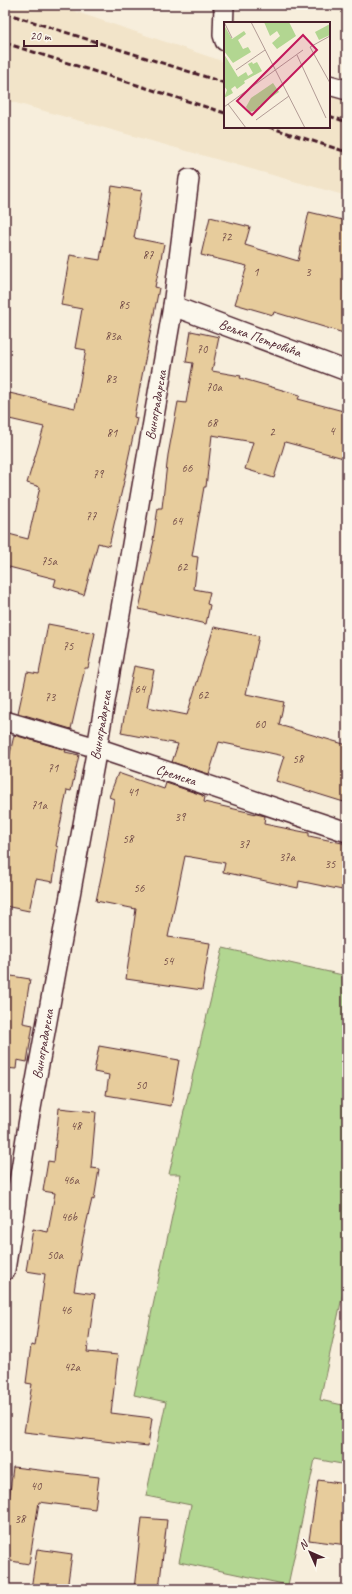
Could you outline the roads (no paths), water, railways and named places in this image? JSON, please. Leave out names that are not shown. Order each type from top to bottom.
[{"type":"street","points":[[224,5],[222,35],[224,39]]},
{"type":"street","points":[[330,85],[347,90]]},
{"type":"street","name":"Виноградарска","points":[[5,1270],[29,1119],[98,748],[172,306],[189,179]]},
{"type":"street","name":"Вељка Петровића","points":[[172,306],[347,371]]},
{"type":"street","name":"Сремска","points":[[5,721],[98,748],[347,832]]},
{"type":"railway","points":[[5,13],[224,83]]},
{"type":"railway","points":[[5,43],[224,113]]},
{"type":"railway","points":[[330,116],[347,122]]},
{"type":"railway","points":[[272,128],[347,152]]}]
